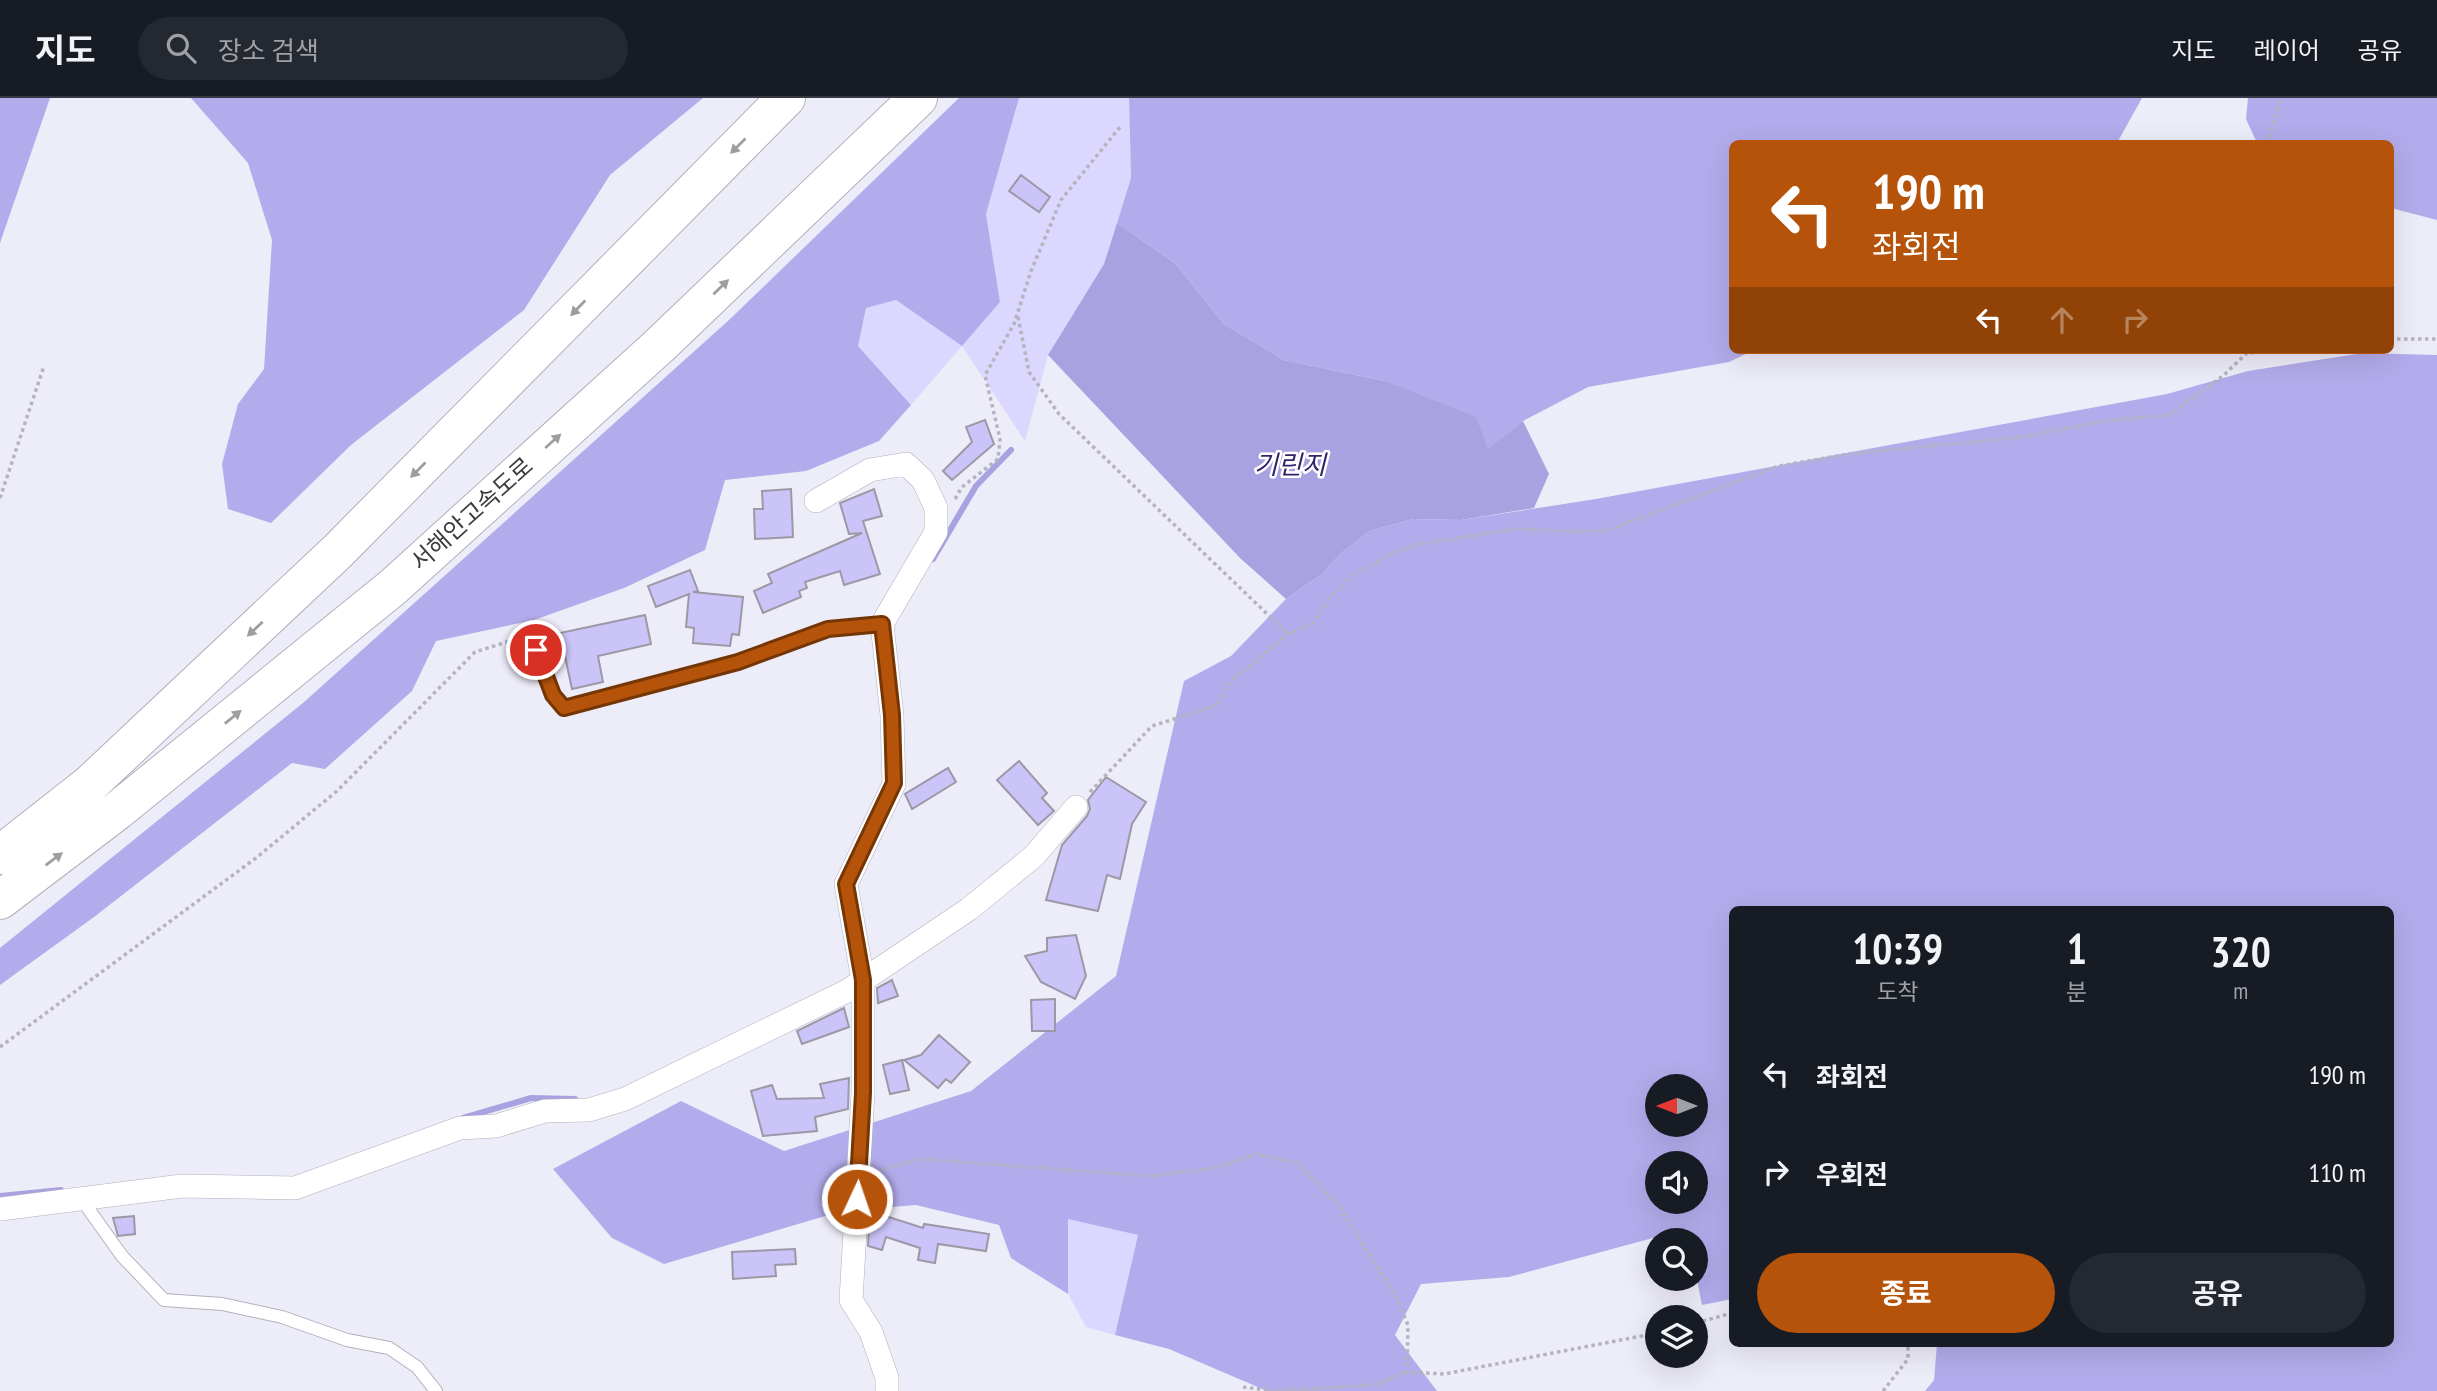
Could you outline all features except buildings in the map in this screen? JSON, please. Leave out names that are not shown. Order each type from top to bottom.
[{"type":"highway","points":[[0,855],[89,785],[338,551],[786,98]]},
{"type":"highway","name":"서해안고속도로","points":[[0,900],[117,811],[393,587],[659,346],[918,98]]},
{"type":"street","points":[[816,501],[870,470],[906,464],[923,480],[936,508],[936,532],[882,624],[892,715],[894,783],[846,884],[863,980],[863,1093],[851,1300],[871,1332],[887,1378],[887,1391]]},
{"type":"street","points":[[0,1209],[182,1186],[295,1188],[460,1128],[496,1126],[545,1111],[589,1110],[613,1103],[863,980],[969,909],[1034,856],[1076,807]]},
{"type":"lane","points":[[536,650],[553,695],[564,708],[738,662],[828,629],[882,624]]},
{"type":"lane","points":[[82,1200],[122,1256],[164,1300],[222,1304],[282,1317],[347,1340],[389,1348],[417,1367],[436,1391]]},
{"type":"path","points":[[2268,140],[2281,98]]},
{"type":"path","points":[[936,532],[962,487],[998,459],[1000,439],[985,374],[1018,314],[1031,271],[1061,200],[1120,127]]},
{"type":"path","points":[[1018,314],[1029,372],[1059,414],[1288,634]]},
{"type":"path","points":[[2394,339],[2437,339]]},
{"type":"path","points":[[1076,807],[1152,726],[1218,705],[1229,683],[1288,634],[1313,623],[1331,596],[1354,575],[1413,545],[1517,529],[1579,532],[1608,530],[1779,466],[1849,454],[2023,438],[2105,421],[2170,415],[2247,354]]},
{"type":"path","points":[[0,498],[44,366]]},
{"type":"path","points":[[0,1047],[256,858],[337,791],[475,652],[513,640],[536,650]]},
{"type":"path","points":[[858,1175],[921,1159],[1150,1175],[1215,1168],[1257,1154],[1297,1163],[1339,1206],[1395,1295],[1408,1325],[1407,1371]]},
{"type":"path","points":[[1708,1320],[1729,1314]]},
{"type":"path","points":[[1243,1387],[1275,1391],[1374,1385],[1407,1371],[1444,1374],[1645,1335]]},
{"type":"path","points":[[1883,1391],[1908,1359],[1908,1347]]},
{"type":"shaded area","points":[[0,98],[50,98],[0,243]]},
{"type":"shaded area","points":[[191,98],[703,98],[610,175],[524,310],[351,445],[271,523],[228,509],[222,464],[238,404],[264,369],[272,240],[248,163]]},
{"type":"shaded area","points":[[959,98],[1019,98],[986,214],[1000,302],[962,346],[896,300],[866,308],[858,346],[911,405],[879,441],[806,471],[725,480],[705,550],[624,588],[534,620],[436,641],[412,691],[325,769],[292,763],[94,917],[0,985],[0,948],[303,703],[729,320]]},
{"type":"shaded area","points":[[1019,98],[1129,98],[1131,178],[1104,264],[1048,355],[1025,441],[962,346],[1000,302],[986,214]]},
{"type":"shaded area","points":[[1129,98],[2142,98],[2119,140],[1729,140],[1729,354],[1746,354],[1729,362],[1588,387],[1523,421],[1488,450],[1385,381],[1284,360],[1224,324],[1176,264],[1117,223],[1131,178]]},
{"type":"shaded area","points":[[2248,98],[2437,98],[2437,220],[2394,209],[2394,140],[2256,140],[2246,119]]},
{"type":"shaded area","points":[[896,300],[962,346],[911,405],[858,346],[866,308]]},
{"type":"shaded area","points":[[2357,354],[2437,355],[2437,1391],[1925,1391],[1934,1380],[1937,1347],[2394,1347],[2394,906],[1729,906],[1729,1300],[1702,1305],[1699,1291],[1708,1291],[1708,1228],[1645,1228],[1645,1240],[1509,1277],[1421,1284],[1395,1335],[1437,1391],[1267,1391],[1169,1349],[1115,1335],[1138,1235],[1068,1219],[1068,1294],[1011,1258],[999,1225],[916,1205],[842,1211],[664,1264],[612,1238],[553,1169],[681,1101],[784,1151],[971,1091],[1116,976],[1184,681],[1231,656],[1286,599],[1322,574],[1340,554],[1370,531],[1413,519],[1461,520],[1596,499],[2167,394],[2248,371]]},
{"type":"shaded area","points":[[1068,1219],[1138,1235],[1115,1335],[1086,1327],[1068,1294]]},
{"type":"water","name":"기린지","points":[[1117,223],[1176,264],[1224,324],[1284,360],[1385,381],[1476,417],[1488,449],[1523,421],[1549,474],[1534,508],[1461,520],[1413,519],[1370,531],[1340,554],[1322,574],[1286,599],[1240,558],[1048,355],[1104,264]]},
{"type":"waterway","points":[[933,559],[976,486],[1011,450]]},
{"type":"waterway","points":[[463,1118],[531,1098],[575,1099]]},
{"type":"waterway","points":[[0,1196],[61,1190]]},
{"type":"route","points":[[536,650],[553,695],[564,708],[738,662],[788,646],[828,629],[882,624],[892,715],[894,783],[846,884],[863,980],[863,1093],[857,1199]]}]
